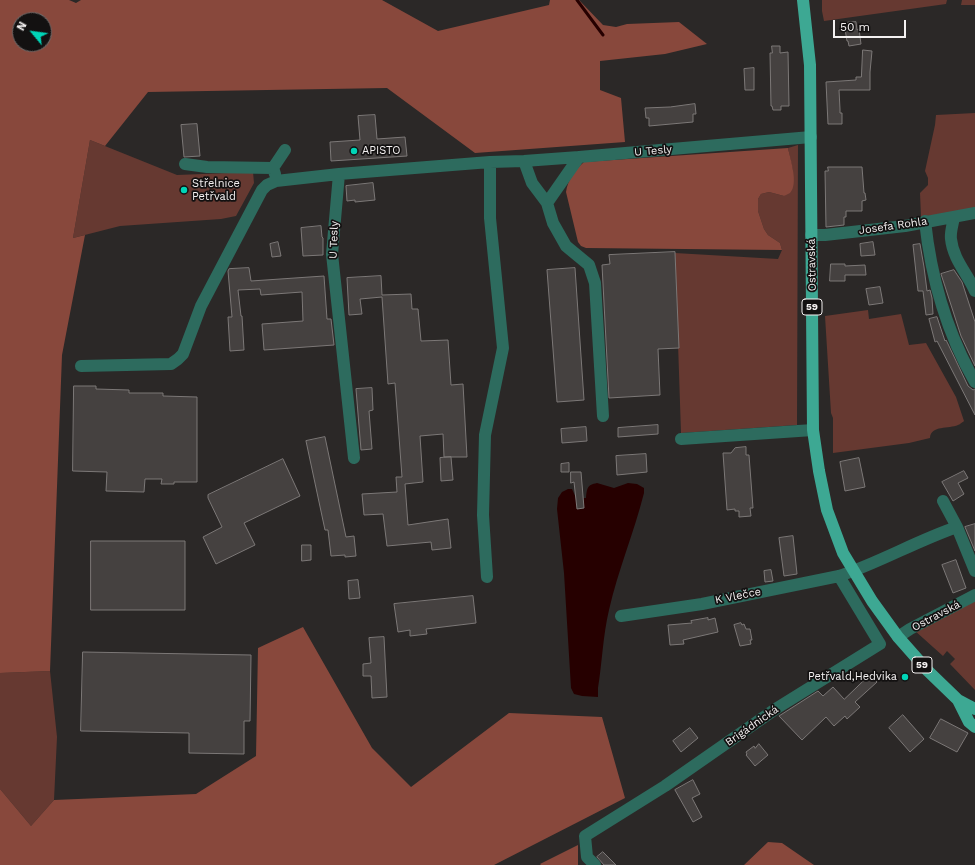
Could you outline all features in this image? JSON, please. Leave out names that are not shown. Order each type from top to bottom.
[{"type":"main road","name":"Ostravská","points":[[803,0],[808,33],[810,66],[813,430],[827,510],[843,553],[872,601],[898,638],[924,667],[958,700],[975,709]]},
{"type":"main road","name":"Ostravská","points":[[958,700],[969,722],[975,727]]},
{"type":"street","name":"U Tesly","points":[[354,458],[332,254],[339,174],[579,157],[811,137]]},
{"type":"street","points":[[276,181],[273,168],[285,150]]},
{"type":"street","points":[[547,203],[579,157]]},
{"type":"street","points":[[524,161],[532,183],[547,203],[553,223],[566,246],[589,265],[595,283],[603,416]]},
{"type":"street","points":[[487,577],[483,515],[485,435],[503,348],[490,218],[493,162]]},
{"type":"street","points":[[185,164],[207,167],[273,168]]},
{"type":"street","points":[[81,366],[171,364],[178,359],[183,354],[201,306],[262,190],[267,184],[276,181],[339,174]]},
{"type":"street","name":"Josefa Rohla","points":[[811,235],[825,235],[905,226],[925,221],[975,213]]},
{"type":"street","points":[[954,217],[951,238],[954,255],[975,291]]},
{"type":"street","points":[[925,221],[935,285],[951,334],[975,382]]},
{"type":"street","points":[[681,439],[813,430]]},
{"type":"street","points":[[943,501],[975,571]]},
{"type":"street","points":[[854,571],[936,534],[956,527]]},
{"type":"street","name":"K Vlečce","points":[[621,616],[702,604],[839,576],[854,571]]},
{"type":"street","name":"Brigádnická","points":[[595,865],[587,858],[585,836],[665,786],[777,708],[880,644],[839,576]]},
{"type":"street","name":"Ostravská","points":[[898,638],[910,629],[975,596]]},
{"type":"shaded area","points":[[0,0],[69,0],[76,3],[81,0],[382,0],[438,31],[549,5],[550,0],[579,0],[603,25],[616,27],[627,24],[679,22],[707,44],[665,54],[600,61],[600,90],[621,98],[625,142],[475,153],[387,88],[148,92],[105,146],[90,140],[73,238],[85,235],[62,355],[50,671],[0,673]]},
{"type":"shaded area","points":[[822,0],[947,0],[946,4],[824,21]]},
{"type":"shaded area","points":[[962,0],[975,0],[975,5],[961,5]]},
{"type":"shaded area","points":[[975,113],[975,210],[921,217],[920,193],[928,185],[928,178],[925,171],[936,115]]},
{"type":"shaded area","points":[[90,140],[177,175],[253,172],[254,183],[236,216],[221,219],[120,226],[73,238]]},
{"type":"shaded area","points":[[798,145],[797,425],[681,433],[675,253],[778,259],[782,250],[780,243],[768,235],[764,229],[758,211],[758,199],[761,194],[769,192],[784,196],[793,185],[793,171],[788,148]]},
{"type":"shaded area","points":[[788,148],[794,177],[793,189],[790,193],[784,196],[769,192],[761,194],[758,199],[758,211],[764,229],[768,235],[780,243],[782,250],[586,248],[581,246],[578,242],[566,192],[572,175],[584,162]]},
{"type":"shaded area","points":[[868,310],[869,319],[901,314],[909,345],[926,343],[956,397],[964,421],[959,425],[937,429],[931,434],[930,438],[909,443],[833,453],[833,418],[831,413],[825,316]]},
{"type":"shaded area","points":[[597,483],[614,488],[628,483],[637,484],[644,488],[640,508],[609,610],[604,639],[598,697],[574,694],[571,688],[564,573],[557,509],[558,498],[562,492],[572,489],[576,498],[586,498],[588,488]]},
{"type":"shaded area","points":[[975,598],[975,690],[950,664],[955,659],[947,651],[943,656],[914,630]]},
{"type":"shaded area","points":[[303,627],[372,748],[411,787],[509,713],[602,717],[625,798],[494,865],[0,865],[0,789],[31,826],[54,800],[196,794],[256,756],[258,648]]},
{"type":"shaded area","points":[[50,671],[57,737],[54,800],[31,826],[0,789],[0,673]]},
{"type":"shaded area","points":[[768,842],[782,843],[814,865],[744,865]]},
{"type":"shaded area","points":[[578,845],[578,865],[540,864]]},
{"type":"building","points":[[856,22],[857,30],[859,29],[861,44],[849,46],[844,23]]},
{"type":"building","points":[[772,46],[780,46],[780,53],[788,52],[789,106],[781,106],[781,110],[773,110],[771,106],[770,53],[772,53]]},
{"type":"building","points":[[863,50],[872,51],[870,90],[839,90],[842,124],[828,124],[826,82],[856,80],[856,77],[861,77]]},
{"type":"building","points":[[754,68],[754,90],[745,90],[744,69]]},
{"type":"building","points":[[695,104],[696,114],[693,114],[693,122],[649,126],[649,118],[646,118],[645,108]]},
{"type":"building","points":[[375,115],[377,139],[405,137],[407,156],[331,161],[330,142],[360,140],[358,116]]},
{"type":"building","points":[[197,124],[200,156],[184,157],[181,125]]},
{"type":"building","points":[[828,167],[862,167],[866,200],[862,201],[862,211],[846,211],[844,225],[826,227],[825,171],[828,171]]},
{"type":"building","points":[[373,183],[375,200],[355,202],[355,200],[347,201],[346,186]]},
{"type":"building","points":[[321,226],[323,255],[303,256],[301,228]]},
{"type":"building","points":[[278,242],[281,256],[272,257],[270,244]]},
{"type":"building","points":[[873,242],[875,255],[861,256],[860,244]]},
{"type":"building","points":[[920,244],[927,291],[930,290],[932,298],[933,314],[926,315],[923,291],[918,291],[913,245]]},
{"type":"building","points":[[675,252],[679,348],[658,349],[660,395],[609,398],[602,265],[610,264],[609,255]]},
{"type":"building","points":[[831,264],[845,264],[845,266],[865,265],[866,275],[845,275],[845,281],[830,281]]},
{"type":"building","points":[[249,268],[251,281],[324,276],[327,319],[331,319],[334,345],[264,350],[262,324],[303,321],[302,292],[261,295],[260,289],[238,290],[242,316],[244,350],[230,351],[228,317],[232,317],[228,271],[229,269]]},
{"type":"building","points":[[575,268],[584,400],[557,402],[547,270]]},
{"type":"building","points":[[954,270],[962,282],[975,322],[975,366],[961,336],[941,274]]},
{"type":"building","points":[[381,276],[382,295],[411,294],[412,309],[418,309],[421,341],[448,340],[451,385],[463,384],[467,457],[444,457],[443,434],[420,436],[423,482],[405,484],[408,525],[448,519],[451,548],[432,550],[431,542],[387,546],[383,514],[364,515],[362,494],[397,492],[396,477],[402,477],[395,383],[388,384],[382,297],[360,299],[362,314],[349,315],[347,278]]},
{"type":"building","points":[[880,287],[883,303],[869,305],[866,289]]},
{"type":"building","points":[[937,317],[945,341],[946,340],[968,386],[973,390],[975,389],[975,415],[937,341],[935,342],[929,319]]},
{"type":"building","points":[[74,386],[96,386],[96,389],[129,390],[129,393],[163,393],[163,396],[197,397],[197,482],[174,482],[174,484],[161,484],[162,479],[145,479],[144,492],[106,491],[107,472],[73,471]]},
{"type":"building","points":[[372,388],[373,410],[369,411],[372,449],[361,450],[356,389]]},
{"type":"building","points":[[658,425],[658,434],[618,437],[618,428]]},
{"type":"building","points":[[586,427],[587,441],[562,443],[561,429]]},
{"type":"building","points":[[325,437],[346,537],[354,536],[356,556],[331,556],[328,530],[325,530],[306,441]]},
{"type":"building","points":[[746,447],[746,455],[749,455],[753,508],[750,508],[751,516],[739,517],[739,511],[735,511],[735,509],[727,510],[723,453],[731,453],[735,448]]},
{"type":"building","points":[[646,454],[647,472],[617,475],[616,456]]},
{"type":"building","points":[[451,457],[453,480],[441,481],[440,458]]},
{"type":"building","points":[[859,458],[865,487],[845,491],[840,462]]},
{"type":"building","points":[[283,459],[300,496],[244,523],[255,545],[216,564],[203,537],[222,527],[208,498],[208,495]]},
{"type":"building","points":[[569,463],[569,472],[561,472],[561,464]]},
{"type":"building","points":[[964,471],[968,478],[958,483],[964,494],[953,501],[942,482]]},
{"type":"building","points":[[571,472],[581,472],[584,508],[577,509],[574,482],[571,483]]},
{"type":"building","points":[[975,524],[975,551],[965,527]]},
{"type":"building","points":[[793,536],[797,574],[784,576],[779,538]]},
{"type":"building","points":[[91,541],[185,541],[185,610],[91,610]]},
{"type":"building","points":[[302,545],[311,545],[311,560],[302,561]]},
{"type":"building","points":[[956,560],[966,588],[953,593],[942,565]]},
{"type":"building","points":[[771,570],[773,581],[765,582],[764,571]]},
{"type":"building","points":[[358,580],[360,598],[349,599],[348,581]]},
{"type":"building","points":[[473,596],[476,623],[426,629],[427,634],[410,636],[410,630],[398,632],[394,604]]},
{"type":"building","points":[[708,618],[708,620],[715,618],[718,632],[683,640],[684,644],[670,645],[668,625],[692,623],[691,621]]},
{"type":"building","points":[[741,623],[742,625],[744,624],[746,629],[750,629],[752,640],[750,640],[751,644],[740,646],[734,625]]},
{"type":"building","points":[[384,637],[387,697],[372,698],[371,676],[363,676],[363,664],[371,663],[369,638]]},
{"type":"building","points":[[83,652],[251,655],[250,721],[244,721],[244,754],[189,753],[189,733],[81,731]]},
{"type":"building","points":[[870,675],[877,682],[855,702],[860,707],[847,719],[845,716],[834,726],[826,717],[802,740],[779,716],[818,691],[823,696],[833,687],[844,699]]},
{"type":"building","points":[[903,715],[924,739],[910,752],[889,728]]},
{"type":"building","points":[[941,719],[968,733],[957,752],[930,738]]},
{"type":"building","points":[[690,728],[698,738],[681,752],[673,741]]},
{"type":"building","points":[[759,744],[768,755],[755,766],[746,755],[746,752],[754,746],[755,748]]},
{"type":"building","points":[[693,780],[700,794],[692,798],[702,817],[693,822],[675,790]]},
{"type":"building","points":[[603,852],[616,865],[604,865],[597,857]]},
{"type":"waterway","points":[[577,0],[603,35]]},
{"type":"place","name":"APISTO","points":[[354,151]]},
{"type":"place","name":"Střelnice Petřvald","points":[[184,190]]},
{"type":"place","name":"Petřvald,Hedvika","points":[[905,677]]}]
